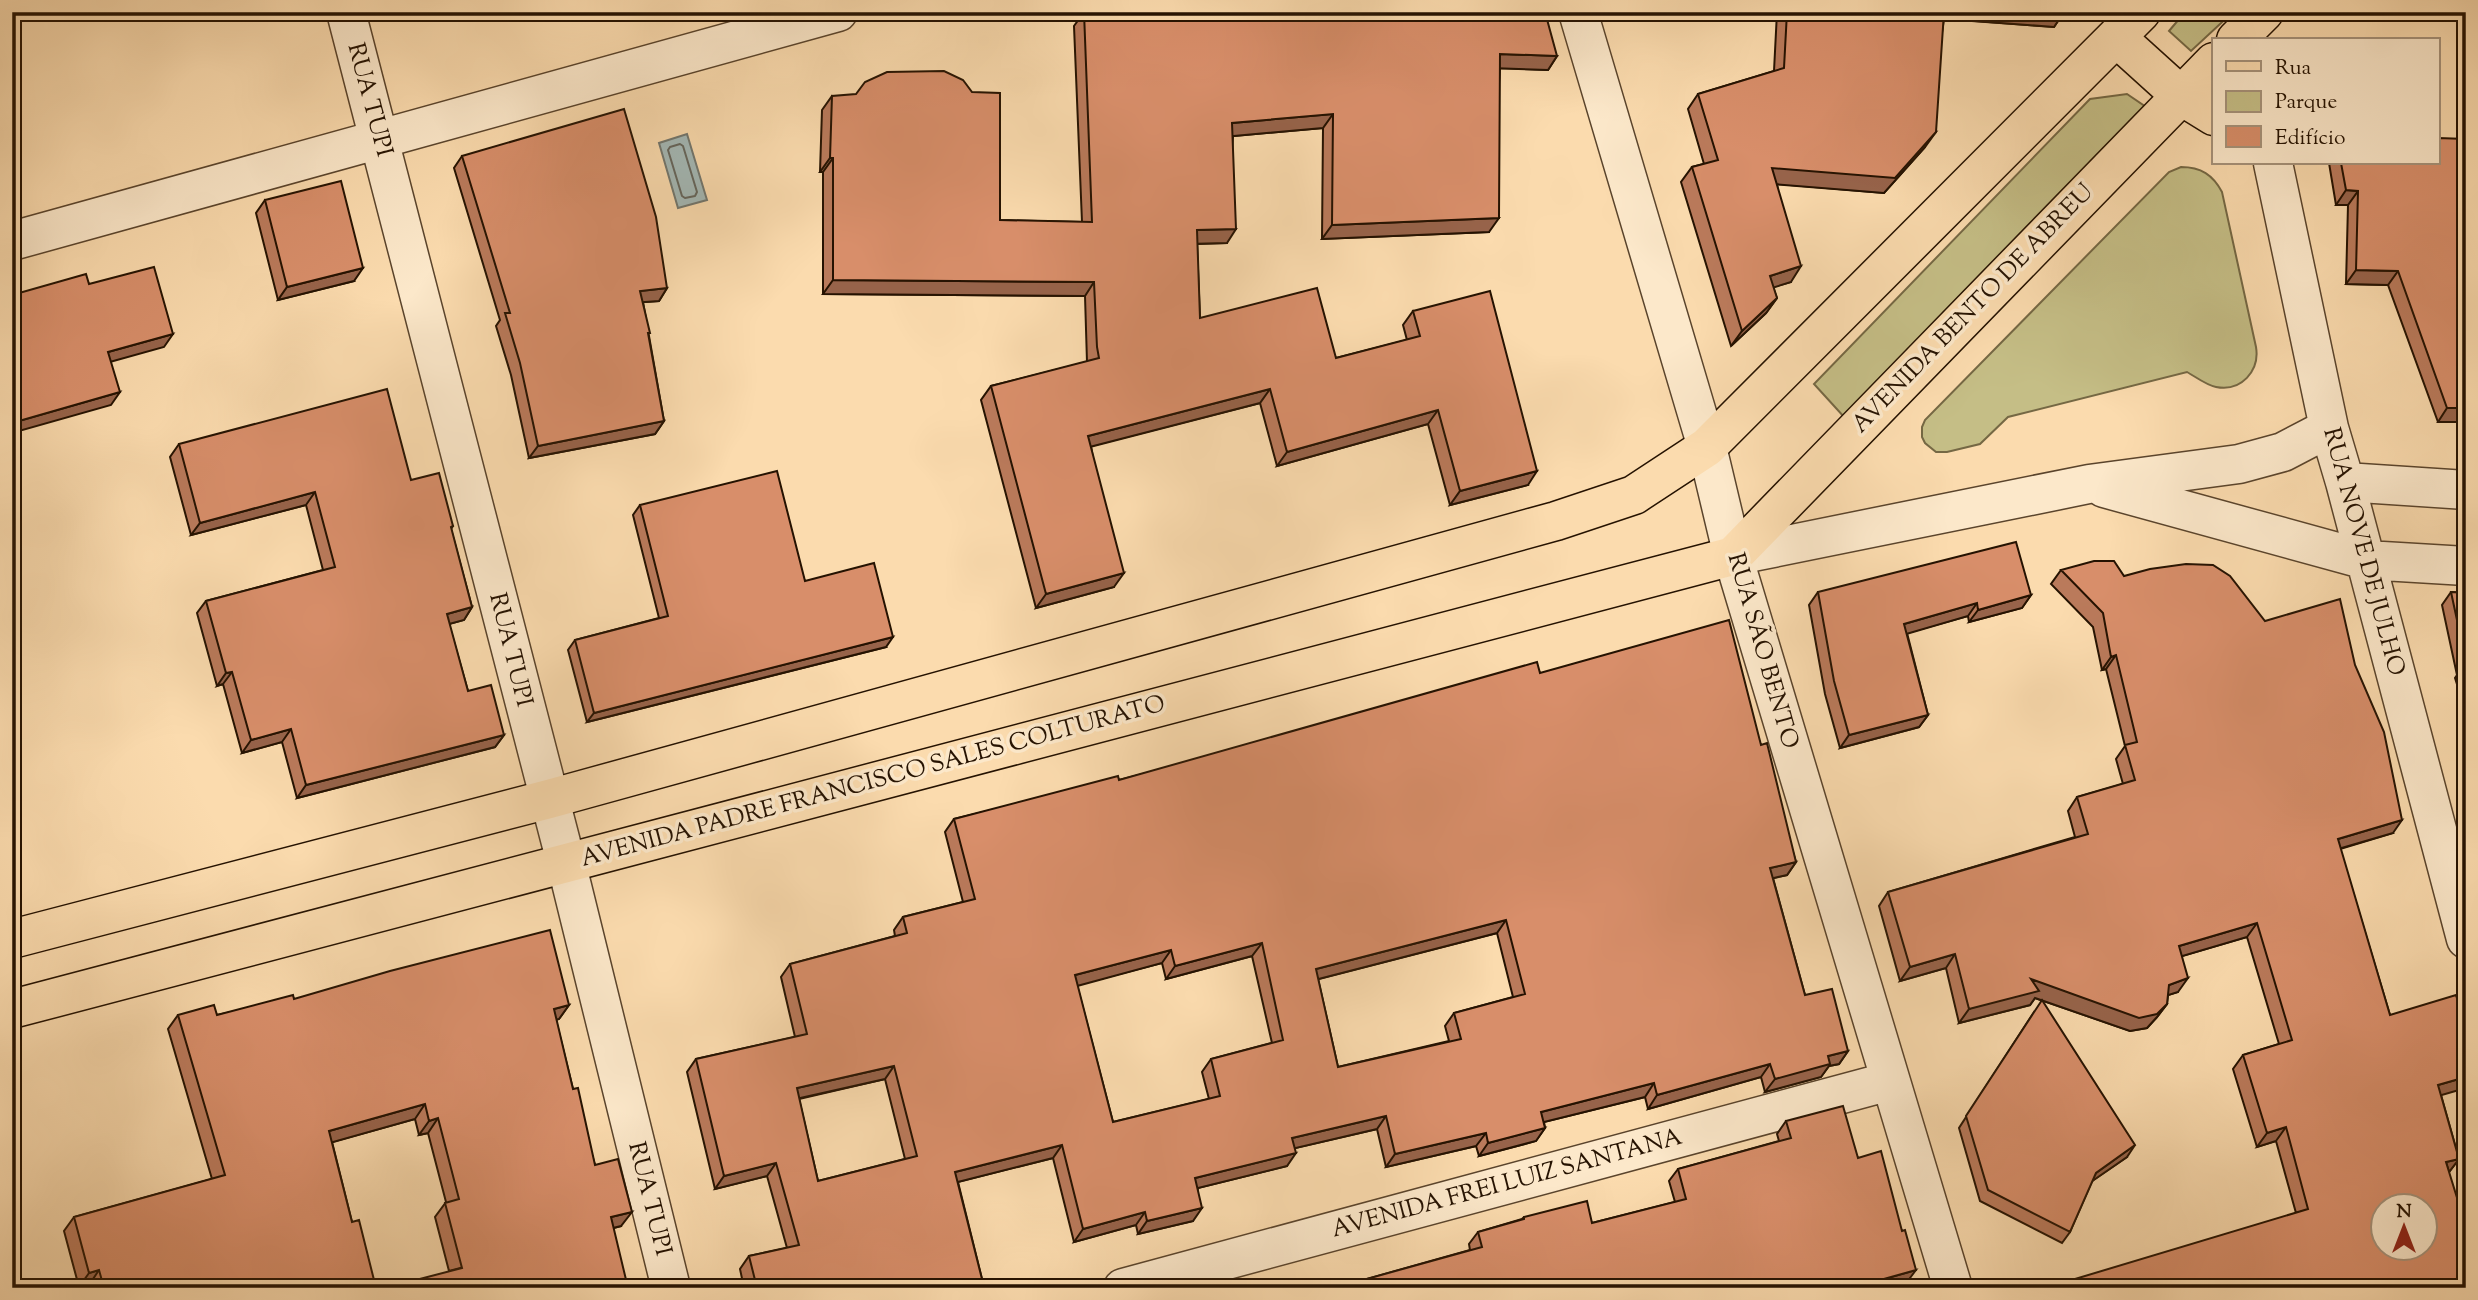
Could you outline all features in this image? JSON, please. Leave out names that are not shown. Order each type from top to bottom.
[{"type":"main road","points":[[2238,38],[2264,12]]},
{"type":"main road","points":[[12,939],[549,799],[1556,521],[1634,495],[1707,447],[2129,25],[2180,95],[2212,115]]},
{"type":"main road","name":"AVENIDA BENTO DE ABREU","points":[[1733,556],[2212,64]]},
{"type":"main road","name":"AVENIDA PADRE FRANCISCO SALES COLTURATO","points":[[12,1009],[1733,556]]},
{"type":"street","name":"RUA TUPI","points":[[346,12],[566,862],[671,1288]]},
{"type":"street","points":[[12,242],[838,12]]},
{"type":"street","name":"RUA SÃO BENTO","points":[[1577,12],[1707,447],[1733,556],[1953,1288]]},
{"type":"street","points":[[2264,12],[2265,38]]},
{"type":"street","name":"RUA NOVE DE JULHO","points":[[2273,164],[2329,428],[2466,939]]},
{"type":"street","points":[[1733,556],[2088,484],[2239,464],[2283,452],[2329,428]]},
{"type":"street","points":[[2345,482],[2466,490]]},
{"type":"street","points":[[2088,484],[2365,560],[2466,566]]},
{"type":"street","name":"AVENIDA FREI LUIZ SANTANA","points":[[1123,1288],[1891,1081]]},
{"type":"green space","points":[[2185,12],[2233,12],[2191,51],[2169,31]]},
{"type":"green space","points":[[2127,94],[2146,107],[1845,418],[1814,384],[2090,99]]},
{"type":"green space","points":[[2181,167],[2206,173],[2222,192],[2256,347],[2255,364],[2247,378],[2225,388],[2205,383],[2187,372],[2008,417],[1980,444],[1936,452],[1925,443],[1922,427],[1925,420],[2169,172]]},
{"type":"water","points":[[687,134],[707,200],[678,208],[659,143]]},
{"type":"building","points":[[1084,12],[1545,12],[1557,56],[1500,54],[1499,218],[1332,225],[1333,114],[1232,123],[1236,229],[1197,230],[1200,318],[1317,288],[1336,358],[1420,336],[1413,311],[1490,291],[1537,471],[1460,491],[1438,410],[1287,452],[1270,389],[1088,436],[1124,573],[1046,594],[991,386],[1099,358],[1094,282],[833,280],[833,158],[830,158],[832,96],[856,94],[865,82],[887,72],[944,71],[963,80],[972,92],[1000,93],[1000,220],[1092,222]]},
{"type":"building","points":[[1787,12],[1944,12],[1936,132],[1895,178],[1772,168],[1801,266],[1770,276],[1777,298],[1742,331],[1692,167],[1718,160],[1698,94],[1784,68]]},
{"type":"building","points":[[624,109],[656,217],[667,288],[640,291],[650,333],[664,421],[538,446],[520,363],[505,313],[510,313],[462,156]]},
{"type":"building","points":[[2440,138],[2466,139],[2466,408],[2447,408],[2398,271],[2356,270],[2358,191],[2346,190],[2341,164],[2440,164]]},
{"type":"building","points":[[341,181],[363,268],[287,287],[265,200]]},
{"type":"building","points":[[154,267],[173,334],[108,352],[120,392],[12,423],[12,295],[86,274],[89,284]]},
{"type":"building","points":[[387,389],[411,480],[439,473],[472,607],[447,614],[468,691],[491,685],[504,735],[306,785],[291,729],[251,740],[232,672],[226,673],[206,601],[335,567],[315,492],[200,523],[179,444]]},
{"type":"building","points":[[777,471],[805,581],[874,563],[893,637],[594,713],[575,640],[668,616],[640,505]]},
{"type":"building","points":[[2016,542],[2031,595],[1978,610],[1977,603],[1904,624],[1928,715],[1849,735],[1834,681],[1818,592]]},
{"type":"building","points":[[2094,561],[2114,561],[2124,576],[2186,564],[2213,565],[2230,576],[2265,621],[2340,599],[2355,665],[2384,732],[2402,820],[2338,839],[2390,1015],[2456,995],[2466,1028],[2466,1077],[2438,1085],[2459,1159],[2446,1162],[2466,1227],[2466,1288],[2045,1288],[2308,1209],[2286,1127],[2267,1133],[2243,1055],[2292,1040],[2257,923],[2179,946],[2188,978],[2169,985],[2167,1004],[2157,1014],[2139,1018],[2031,979],[2039,991],[1969,1009],[1955,954],[1910,967],[1888,892],[2088,834],[2077,797],[2135,780],[2125,745],[2137,742],[2116,655],[2111,657],[2103,613],[2061,570]]},
{"type":"building","points":[[2451,592],[2466,593],[2466,662]]},
{"type":"building","points":[[1729,620],[1761,745],[1767,743],[1796,862],[1770,868],[1805,995],[1832,989],[1848,1051],[1828,1056],[1830,1064],[1775,1079],[1770,1064],[1657,1095],[1654,1083],[1541,1112],[1545,1128],[1488,1143],[1486,1133],[1395,1154],[1386,1116],[1292,1138],[1296,1153],[1195,1178],[1202,1208],[1147,1221],[1145,1212],[1083,1229],[1062,1145],[955,1172],[983,1283],[966,1288],[757,1288],[749,1256],[799,1245],[776,1163],[724,1176],[696,1059],[807,1034],[790,964],[907,933],[903,917],[975,899],[954,819],[1118,776],[1119,780],[1537,662],[1540,673]],"holes":[[[1506,920],[1525,994],[1454,1013],[1461,1039],[1338,1067],[1316,969]],[[1262,943],[1283,1040],[1211,1059],[1220,1096],[1113,1122],[1075,975],[1171,950],[1175,966]],[[894,1066],[917,1156],[818,1181],[797,1088]]]},
{"type":"building","points":[[550,930],[569,1005],[554,1009],[573,1089],[578,1088],[595,1165],[618,1159],[632,1212],[611,1217],[628,1288],[385,1288],[462,1268],[445,1203],[459,1199],[438,1118],[429,1121],[425,1104],[329,1131],[352,1222],[359,1220],[376,1288],[104,1288],[99,1270],[89,1273],[74,1217],[225,1175],[178,1015],[214,1005],[217,1015],[293,995],[294,999]]},
{"type":"building","points":[[2042,1000],[2135,1145],[2096,1173],[2070,1232],[1988,1190],[1966,1116]]},
{"type":"building","points":[[1843,1106],[1858,1158],[1881,1151],[1902,1231],[1905,1230],[1916,1270],[1884,1279],[1887,1288],[1365,1288],[1363,1280],[1482,1247],[1478,1232],[1524,1217],[1587,1201],[1592,1223],[1686,1199],[1678,1169],[1791,1138],[1786,1121]]}]
